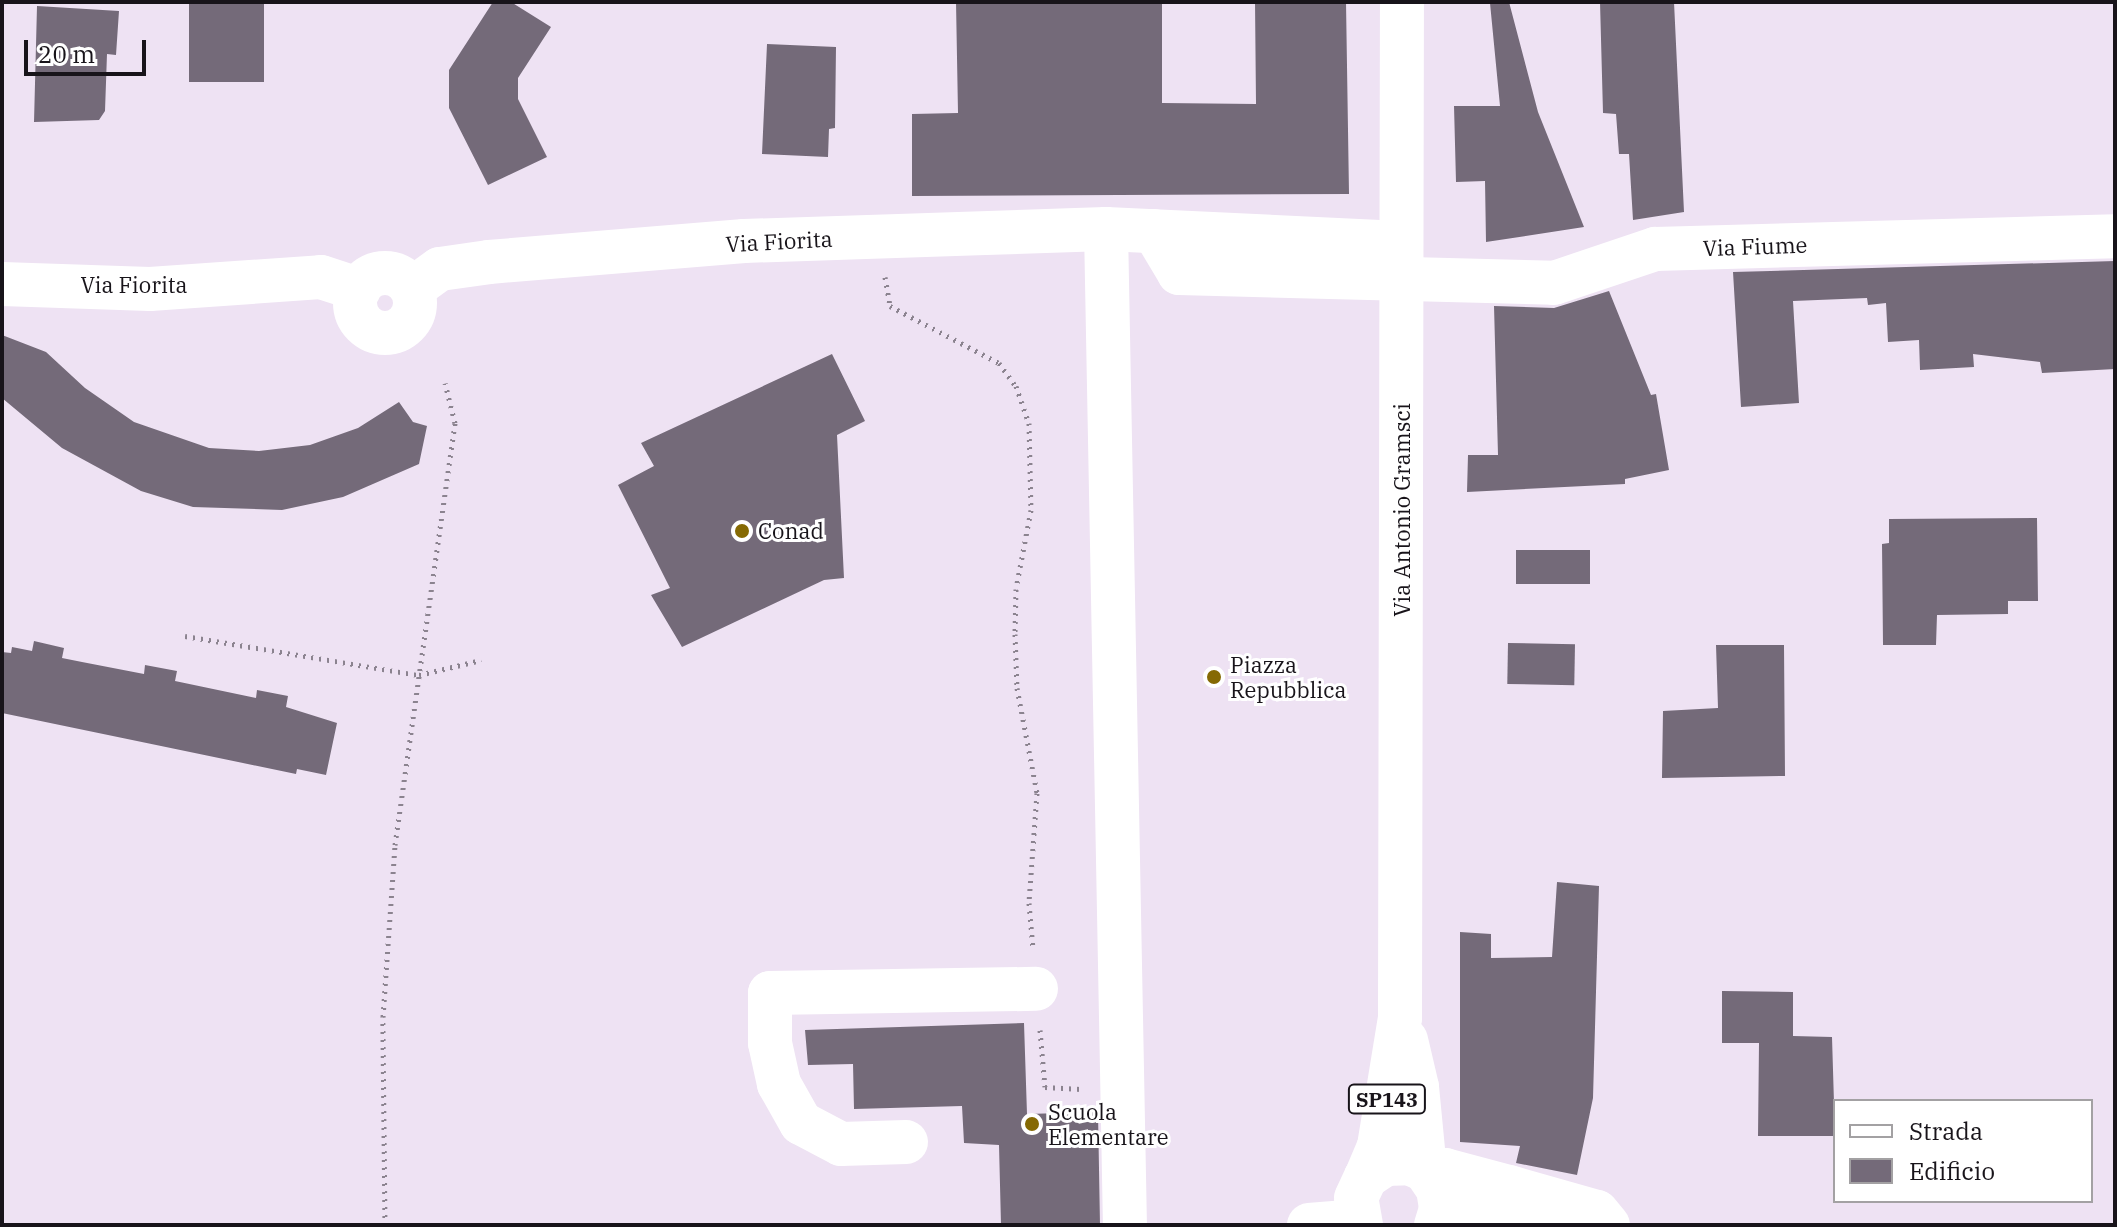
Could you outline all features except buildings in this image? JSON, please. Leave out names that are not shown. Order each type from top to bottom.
[{"type":"street","name":"Via Antonio Gramsci","points":[[1366,1177],[1379,1146],[1400,1018],[1402,2]]},
{"type":"street","name":"Via Fiorita","points":[[2,284],[150,289],[321,277],[359,289],[355,302],[361,321],[388,332],[399,329],[414,313],[412,289],[440,269],[489,262],[744,241],[1106,229],[1154,231],[1401,263]]},
{"type":"street","points":[[1106,229],[1125,1225]]},
{"type":"street","name":"Via Fiume","points":[[1401,263],[1554,283],[1655,249],[2115,236]]},
{"type":"street","points":[[906,1142],[841,1144],[801,1123],[779,1084],[770,1043],[770,993],[1036,989]]},
{"type":"street","name":"Via Antonio Gramsci","points":[[1400,1018],[1417,1087],[1427,1173]]},
{"type":"street","points":[[1366,1177],[1385,1164],[1409,1163],[1427,1173],[1445,1170],[1597,1212],[1608,1225]]},
{"type":"street","name":"SP143","points":[[1427,1173],[1441,1209],[1438,1225]]},
{"type":"street","name":"SP143","points":[[1360,1223],[1356,1198],[1366,1177]]},
{"type":"street","points":[[1438,1225],[1479,1214],[1537,1225]]},
{"type":"street","points":[[1309,1225],[1360,1223]]},
{"type":"path","points":[[878,237],[890,306],[999,363],[1016,386],[1029,423],[1031,510],[1016,589],[1015,634],[1017,688],[1037,793],[1029,903],[1045,1087],[1122,1083]]},
{"type":"path","points":[[385,1225],[383,1017],[395,845],[455,423],[445,383]]},
{"type":"path","points":[[185,636],[419,675],[481,660]]},
{"type":"place","name":"Conad","points":[[742,531]]},
{"type":"place","name":"Piazza Repubblica","points":[[1214,677]]},
{"type":"place","name":"Scuola Elementare","points":[[1032,1124]]}]
